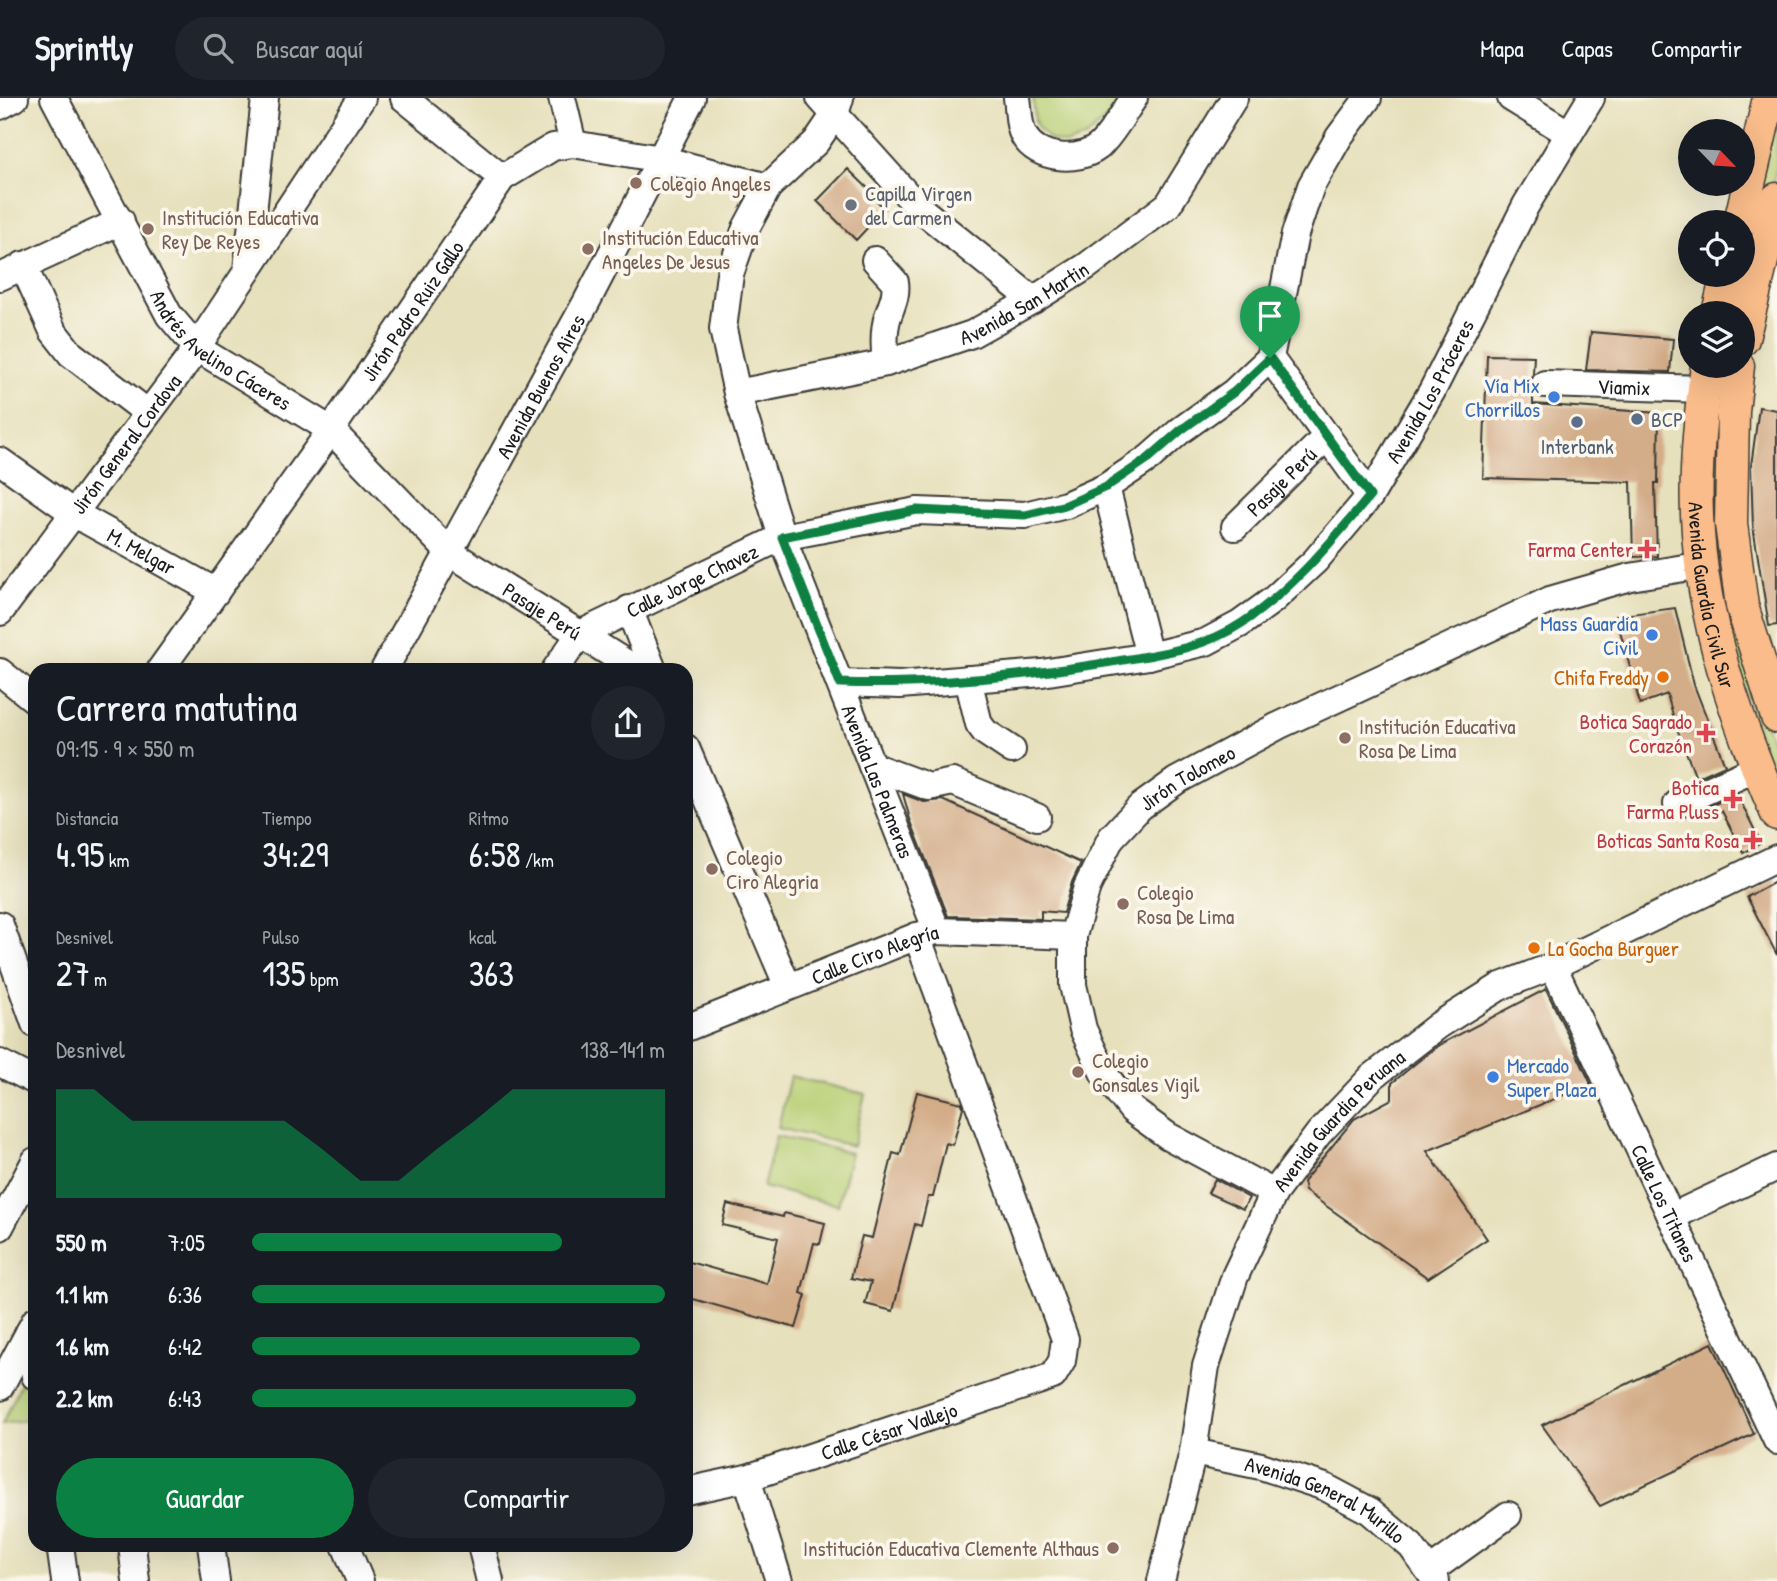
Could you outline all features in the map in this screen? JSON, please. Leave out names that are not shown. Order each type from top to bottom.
[{"type":"main road","points":[[1743,210],[1769,98]]},
{"type":"main road","points":[[1753,301],[1774,224]]},
{"type":"main road","name":"Avenida Guardia Civil Sur","points":[[1705,378],[1700,414],[1697,514],[1702,565],[1716,640],[1733,703],[1777,814]]},
{"type":"main road","name":"Avenida Guardia Civil Sur","points":[[1737,378],[1733,412],[1731,524],[1742,606],[1777,718]]},
{"type":"street","points":[[0,107],[15,98]]},
{"type":"street","name":"Andrés Avelino Cáceres","points":[[54,98],[169,315],[197,348],[331,430],[449,552]]},
{"type":"street","points":[[246,276],[265,98]]},
{"type":"street","name":"Jirón General Cordova","points":[[0,612],[197,348],[362,98]]},
{"type":"street","points":[[404,98],[502,178]]},
{"type":"street","points":[[562,98],[573,144]]},
{"type":"street","name":"Avenida Buenos Aires","points":[[387,663],[587,301],[692,98]]},
{"type":"street","points":[[1017,98],[1022,133],[1032,146],[1051,155],[1072,156],[1097,148],[1134,98]]},
{"type":"street","name":"Avenida San Martin","points":[[737,393],[886,363],[972,334],[1033,300],[1087,266],[1168,205],[1234,98]]},
{"type":"street","points":[[1368,98],[1339,137],[1311,186],[1295,234],[1270,358],[1370,496]]},
{"type":"street","points":[[1511,98],[1568,133]]},
{"type":"street","name":"Avenida Los Próceres","points":[[840,683],[900,685],[1042,673],[1149,656],[1206,642],[1240,624],[1262,608],[1315,561],[1370,496],[1432,391],[1527,205],[1591,98]]},
{"type":"street","points":[[832,103],[918,206],[1033,300]]},
{"type":"street","name":"Avenida Las Palmeras","points":[[832,103],[816,142],[768,187],[746,228],[730,274],[723,329],[737,393],[782,537],[872,766],[1065,1339]]},
{"type":"street","name":"Jirón Pedro Ruiz Gallo","points":[[165,663],[331,430],[502,178],[554,147],[573,144],[661,159],[768,187]]},
{"type":"street","points":[[121,221],[12,271],[71,354],[148,413]]},
{"type":"street","points":[[876,260],[895,282],[894,303],[887,318],[883,343],[886,363]]},
{"type":"street","name":"Calle Jorge Chavez","points":[[580,634],[782,537],[917,510],[1025,515],[1066,505],[1106,487],[1149,458],[1181,430],[1234,392],[1270,358]]},
{"type":"street","name":"Viamix","points":[[1545,384],[1682,378]]},
{"type":"street","name":"Pasaje Perú","points":[[1235,527],[1327,436]]},
{"type":"street","name":"M. Melgar","points":[[0,461],[75,514],[216,592]]},
{"type":"street","points":[[1106,487],[1149,656]]},
{"type":"street","name":"Pasaje Perú","points":[[449,552],[626,663]]},
{"type":"street","name":"Jirón Tolomeo","points":[[1275,1193],[1168,1136],[1132,1110],[1104,1074],[1083,1029],[1073,985],[1073,936],[1087,887],[1111,838],[1140,807],[1176,781],[1278,726],[1550,600],[1630,578],[1702,565]]},
{"type":"street","points":[[629,609],[650,663]]},
{"type":"street","points":[[560,663],[580,634]]},
{"type":"street","points":[[0,672],[28,694]]},
{"type":"street","points":[[968,679],[979,724],[985,732],[1012,750]]},
{"type":"street","points":[[693,764],[789,987]]},
{"type":"street","points":[[872,766],[929,787],[953,782],[1037,817]]},
{"type":"street","points":[[1677,804],[1757,768]]},
{"type":"street","name":"Avenida Guardia Peruana","points":[[1161,1581],[1193,1452],[1206,1366],[1235,1276],[1275,1193],[1319,1133],[1372,1077],[1439,1025],[1501,986],[1553,966],[1771,861],[1777,836]]},
{"type":"street","points":[[0,925],[28,1004]]},
{"type":"street","name":"Calle Ciro Alegría","points":[[693,1025],[927,934],[1073,936]]},
{"type":"street","name":"Calle Los Titanes","points":[[1553,966],[1777,1441]]},
{"type":"street","points":[[0,1063],[28,1077]]},
{"type":"street","points":[[1671,1217],[1777,1167]]},
{"type":"street","points":[[0,1227],[28,1174]]},
{"type":"street","points":[[0,1385],[28,1333]]},
{"type":"street","name":"Calle César Vallejo","points":[[693,1490],[747,1478],[1053,1376],[1062,1361],[1065,1339]]},
{"type":"street","name":"Avenida General Murillo","points":[[1193,1452],[1261,1466],[1325,1488],[1370,1511],[1411,1546],[1433,1576]]},
{"type":"street","points":[[747,1478],[779,1581]]},
{"type":"street","points":[[1433,1576],[1508,1515]]},
{"type":"street","points":[[61,1552],[65,1581]]},
{"type":"street","points":[[133,1552],[136,1581]]},
{"type":"street","points":[[212,1552],[216,1581]]},
{"type":"street","points":[[348,1552],[360,1581]]},
{"type":"street","points":[[483,1552],[490,1581]]},
{"type":"green space","points":[[1033,98],[1130,98],[1085,138],[1067,144],[1050,140],[1039,129],[1035,122]]},
{"type":"green space","points":[[1777,108],[1777,166],[1755,258],[1753,210]]},
{"type":"green space","points":[[1739,287],[1748,287],[1745,301],[1741,301]]},
{"type":"green space","points":[[1714,378],[1729,378],[1729,588],[1715,591],[1709,442]]},
{"type":"green space","points":[[1729,606],[1777,756],[1777,790],[1718,608]]},
{"type":"green space","points":[[790,1076],[865,1094],[853,1146],[778,1128]]},
{"type":"green space","points":[[776,1136],[851,1153],[838,1205],[763,1187]]},
{"type":"green space","points":[[24,1377],[28,1377],[28,1420],[2,1424]]},
{"type":"building","name":"Capilla Virgen del Carmen","points":[[848,169],[879,199],[877,201],[885,209],[856,240],[817,201]]},
{"type":"building","points":[[1591,332],[1673,339],[1670,372],[1586,370]]},
{"type":"building","points":[[1487,355],[1534,356],[1533,374],[1529,384],[1533,393],[1533,404],[1659,413],[1658,483],[1655,483],[1657,556],[1633,557],[1631,482],[1483,478]]},
{"type":"building","points":[[1759,407],[1777,410],[1777,625],[1769,626],[1753,527],[1751,466]]},
{"type":"building","points":[[1675,608],[1694,685],[1725,765],[1696,778],[1667,694],[1640,704],[1616,616]]},
{"type":"building","points":[[903,794],[924,802],[943,800],[1081,863],[1063,913],[1041,911],[1041,919],[948,916]]},
{"type":"building","points":[[1737,794],[1761,843],[1743,853],[1722,811],[1714,815],[1710,806]]},
{"type":"building","points":[[1777,881],[1777,955],[1747,897]]},
{"type":"building","points":[[1546,989],[1591,1084],[1427,1151],[1487,1239],[1428,1278],[1305,1191],[1303,1182],[1354,1119],[1392,1099],[1392,1083],[1439,1045]]},
{"type":"building","points":[[917,1092],[962,1103],[963,1107],[953,1145],[946,1143],[933,1197],[928,1197],[921,1226],[915,1224],[893,1311],[865,1304],[871,1282],[851,1278],[862,1236],[872,1238],[893,1153],[900,1155]]},
{"type":"building","points":[[1215,1179],[1249,1198],[1243,1209],[1208,1193]]},
{"type":"building","points":[[727,1204],[783,1217],[784,1213],[825,1223],[820,1244],[814,1243],[801,1293],[806,1295],[796,1328],[693,1299],[693,1263],[767,1284],[778,1238],[722,1225]]},
{"type":"building","points":[[1712,1343],[1754,1434],[1600,1506],[1542,1425]]},
{"type":"place","name":"Colegio Angeles","points":[[636,183]]},
{"type":"place","name":"Capilla Virgen del Carmen","points":[[851,205]]},
{"type":"place","name":"Institución Educativa Rey De Reyes","points":[[148,229]]},
{"type":"place","name":"Institución Educativa Angeles De Jesus","points":[[588,249]]},
{"type":"place","name":"Vía Mix Chorrillos","points":[[1554,397]]},
{"type":"place","name":"BCP","points":[[1637,419]]},
{"type":"place","name":"Interbank","points":[[1577,422]]},
{"type":"place","name":"Farma Center","points":[[1647,549]]},
{"type":"place","name":"Mass Guardia Civil","points":[[1652,635]]},
{"type":"place","name":"Chifa Freddy","points":[[1663,677]]},
{"type":"place","name":"Botica Sagrado Corazón","points":[[1706,733]]},
{"type":"place","name":"Institución Educativa Rosa De Lima","points":[[1345,738]]},
{"type":"place","name":"Botica Farma Pluss","points":[[1733,799]]},
{"type":"place","name":"Boticas Santa Rosa","points":[[1753,840]]},
{"type":"place","name":"Colegio Ciro Alegria","points":[[712,869]]},
{"type":"place","name":"Colegio Rosa De Lima","points":[[1123,904]]},
{"type":"place","name":"La Gocha Burguer","points":[[1534,948]]},
{"type":"place","name":"Colegio Gonsales Vigil","points":[[1078,1072]]},
{"type":"place","name":"Mercado Super Plaza","points":[[1493,1077]]},
{"type":"place","name":"Institución Educativa Clemente Althaus","points":[[1113,1548]]},
{"type":"route","points":[[1270,358],[1370,496],[1315,561],[1273,600],[1240,624],[1206,642],[1149,656],[1042,673],[900,685],[840,683],[782,537],[917,510],[1025,515],[1066,505],[1106,487],[1149,458],[1181,430],[1234,392],[1270,358]]}]
